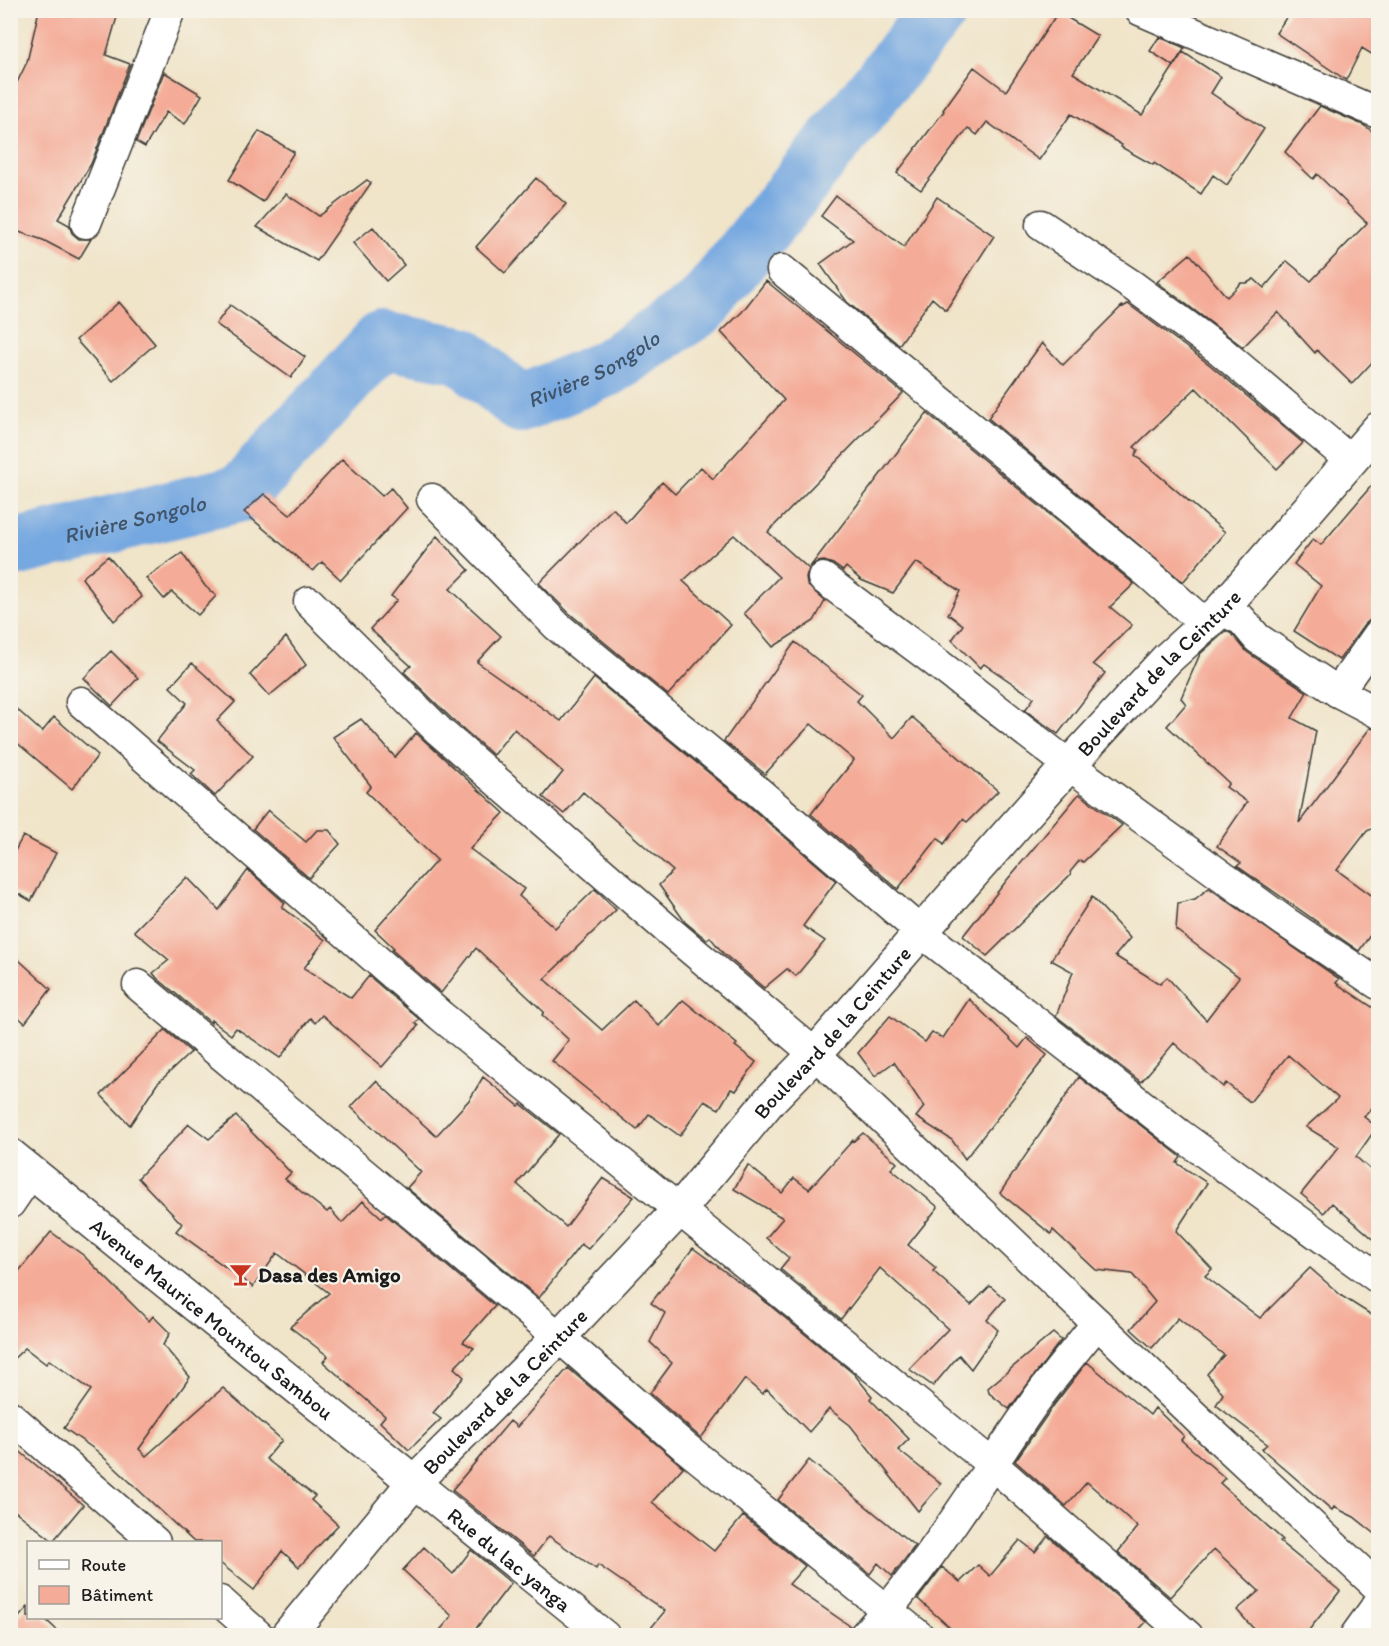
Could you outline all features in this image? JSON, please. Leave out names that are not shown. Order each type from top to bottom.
[{"type":"street","points":[[86,223],[170,10]]},
{"type":"street","points":[[1140,10],[1378,113]]},
{"type":"street","points":[[1041,225],[1133,286],[1221,351],[1351,461]]},
{"type":"street","points":[[782,270],[1150,575],[1213,618],[1242,620],[1257,638],[1338,692],[1378,713]]},
{"type":"street","name":"Boulevard de la Ceinture","points":[[287,1635],[414,1482],[559,1337],[679,1210],[770,1100],[816,1054],[1069,765],[1167,659],[1213,618],[1378,429]]},
{"type":"street","points":[[432,499],[557,626],[754,788],[921,932],[1179,1134],[1378,1278]]},
{"type":"street","points":[[823,579],[1069,765],[1284,921],[1378,984]]},
{"type":"street","points":[[309,602],[439,731],[668,930],[816,1054],[1204,1425],[1378,1587]]},
{"type":"street","points":[[1338,692],[1378,636]]},
{"type":"street","points":[[81,702],[441,1016],[993,1465],[1188,1635]]},
{"type":"street","points":[[138,985],[559,1337],[685,1447],[919,1635]]},
{"type":"street","points":[[10,1203],[21,1164]]},
{"type":"street","name":"Avenue Maurice Mountou Sambou","points":[[21,1164],[414,1482]]},
{"type":"street","points":[[864,1635],[888,1610],[993,1465],[1033,1404],[1097,1323]]},
{"type":"street","points":[[10,1416],[154,1541]]},
{"type":"street","name":"Rue du lac yanga","points":[[414,1482],[605,1635]]},
{"type":"street","points":[[222,1603],[259,1635]]},
{"type":"street","points":[[1354,1635],[1378,1604]]},
{"type":"building","points":[[39,10],[119,10],[106,55],[130,64],[91,164],[58,219],[69,225],[72,233],[79,239],[91,239],[79,259],[43,240],[10,229],[10,97],[27,62]]},
{"type":"building","points":[[1291,10],[1378,10],[1378,58],[1362,48],[1346,80],[1276,33]]},
{"type":"building","points":[[1058,12],[1098,36],[1073,73],[1142,115],[1183,52],[1221,77],[1211,93],[1264,129],[1227,185],[1213,175],[1201,194],[1154,163],[1153,165],[1121,147],[1122,145],[1071,114],[1039,160],[987,122],[977,135],[968,128],[921,190],[897,173],[974,67],[1006,91]]},
{"type":"building","points":[[1159,37],[1185,48],[1173,66],[1150,51]]},
{"type":"building","points":[[164,72],[202,95],[185,124],[166,112],[145,147],[136,142]]},
{"type":"building","points":[[1320,106],[1363,125],[1378,135],[1378,356],[1352,384],[1317,350],[1315,353],[1278,312],[1243,347],[1157,282],[1190,254],[1227,297],[1241,283],[1254,279],[1264,288],[1287,261],[1311,281],[1367,223],[1317,174],[1313,179],[1285,152]]},
{"type":"building","points":[[259,131],[294,152],[263,202],[229,180]]},
{"type":"building","points":[[536,178],[566,204],[505,273],[476,247]]},
{"type":"building","points":[[367,180],[371,183],[317,261],[257,227],[286,194],[319,216]]},
{"type":"building","points":[[836,196],[904,247],[937,197],[994,236],[946,310],[932,298],[899,345],[847,302],[820,264],[853,240],[821,216]]},
{"type":"building","points":[[373,227],[404,265],[386,281],[353,243]]},
{"type":"building","points":[[766,281],[903,393],[768,532],[809,569],[806,577],[807,585],[825,601],[814,621],[773,647],[744,613],[779,577],[734,535],[683,581],[731,625],[668,695],[569,613],[539,583],[613,508],[626,523],[662,482],[675,494],[701,467],[713,479],[784,400],[721,332],[742,312]]},
{"type":"building","points":[[119,302],[155,344],[113,381],[76,340]]},
{"type":"building","points":[[1128,304],[1210,365],[1303,443],[1277,469],[1196,388],[1134,447],[1138,450],[1135,455],[1225,532],[1183,582],[988,418],[1042,343],[1063,365],[1122,306]]},
{"type":"building","points":[[230,305],[305,357],[291,378],[216,324]]},
{"type":"building","points":[[927,413],[1134,584],[1110,607],[1132,625],[1093,664],[1105,673],[1058,734],[1025,710],[1034,698],[984,664],[980,668],[952,640],[963,625],[948,614],[960,591],[916,562],[893,593],[861,580],[846,567],[843,571],[824,561],[817,562],[810,567]]},
{"type":"building","points":[[342,459],[382,496],[391,488],[407,508],[341,580],[322,562],[313,571],[244,512],[264,494],[290,515]]},
{"type":"building","points":[[1378,478],[1378,618],[1364,625],[1339,660],[1294,631],[1321,586],[1294,564],[1313,539],[1321,545]]},
{"type":"building","points":[[437,536],[469,570],[450,589],[501,636],[477,662],[561,721],[594,678],[836,881],[803,926],[825,941],[796,976],[787,969],[764,988],[723,953],[710,937],[707,940],[685,922],[659,885],[673,871],[583,792],[564,814],[543,797],[563,772],[514,729],[493,755],[404,672],[411,666],[370,629],[397,600],[391,596]]},
{"type":"building","points":[[182,553],[205,586],[216,596],[198,615],[172,592],[164,599],[146,578]]},
{"type":"building","points":[[108,556],[142,597],[114,621],[82,578]]},
{"type":"building","points":[[1226,631],[1232,634],[1247,652],[1307,692],[1292,718],[1316,731],[1299,823],[1370,728],[1378,730],[1378,826],[1367,831],[1337,870],[1378,900],[1378,924],[1359,951],[1237,866],[1241,863],[1217,846],[1247,802],[1226,787],[1229,783],[1167,726],[1186,704],[1181,698],[1200,654]]},
{"type":"building","points":[[286,637],[306,665],[269,696],[250,675]]},
{"type":"building","points":[[795,642],[862,695],[857,701],[894,738],[912,717],[998,791],[967,822],[963,819],[944,844],[938,838],[898,889],[811,814],[854,760],[811,724],[765,774],[724,741]]},
{"type":"building","points":[[111,651],[138,678],[112,706],[84,678]]},
{"type":"building","points":[[192,663],[235,702],[217,721],[253,756],[215,796],[191,774],[195,770],[157,741],[187,703],[170,687]]},
{"type":"building","points":[[10,703],[42,732],[54,717],[98,755],[72,789],[10,737]]},
{"type":"building","points":[[361,719],[395,757],[416,733],[504,813],[470,849],[524,889],[519,896],[555,928],[595,889],[616,910],[544,979],[602,1030],[634,1000],[659,1026],[683,1000],[756,1062],[736,1091],[731,1089],[719,1109],[704,1101],[680,1136],[649,1114],[637,1130],[552,1061],[569,1040],[542,1015],[544,1012],[476,948],[441,993],[392,950],[394,948],[375,930],[437,860],[366,792],[371,786],[333,737]]},
{"type":"building","points":[[1079,794],[1122,825],[1083,862],[1080,860],[1070,872],[1071,874],[987,956],[963,936]]},
{"type":"building","points":[[268,810],[306,842],[317,830],[329,830],[340,844],[309,878],[253,829]]},
{"type":"building","points":[[23,836],[56,853],[31,901],[10,889],[10,860]]},
{"type":"building","points":[[248,870],[285,903],[282,907],[325,940],[304,968],[351,998],[369,976],[419,1019],[415,1023],[418,1026],[382,1067],[322,1015],[315,1023],[310,1018],[280,1058],[236,1028],[231,1035],[211,1020],[211,1023],[153,973],[169,960],[134,931],[187,877],[219,910]]},
{"type":"building","points":[[1209,888],[1339,979],[1336,983],[1378,1011],[1378,1101],[1364,1117],[1377,1127],[1356,1157],[1378,1176],[1378,1243],[1332,1203],[1324,1213],[1301,1194],[1339,1147],[1306,1127],[1338,1098],[1288,1055],[1250,1102],[1226,1083],[1223,1087],[1174,1043],[1141,1082],[1056,1016],[1073,972],[1051,960],[1092,897],[1130,938],[1115,956],[1160,984],[1167,977],[1206,1020],[1239,977],[1176,930],[1178,903],[1195,899]]},
{"type":"building","points":[[10,952],[51,989],[25,1023],[10,1010]]},
{"type":"building","points":[[969,999],[1019,1048],[1027,1038],[1047,1055],[965,1159],[952,1140],[916,1117],[924,1107],[894,1062],[875,1076],[858,1053],[890,1016],[925,1042],[932,1033],[943,1038]]},
{"type":"building","points":[[165,1030],[191,1052],[157,1084],[130,1125],[101,1095]]},
{"type":"building","points":[[483,1077],[559,1134],[517,1184],[566,1227],[603,1178],[634,1197],[588,1249],[581,1244],[539,1298],[407,1188],[421,1172],[351,1107],[376,1081],[436,1136],[470,1099]]},
{"type":"building","points":[[1079,1077],[1181,1157],[1177,1163],[1207,1183],[1176,1231],[1212,1269],[1205,1276],[1260,1318],[1310,1268],[1343,1297],[1378,1319],[1378,1536],[1354,1517],[1334,1507],[1332,1510],[1262,1449],[1267,1444],[1216,1405],[1223,1394],[1207,1374],[1224,1355],[1178,1318],[1152,1348],[1131,1329],[1155,1302],[1132,1274],[1096,1270],[1053,1230],[1051,1234],[1000,1193]]},
{"type":"building","points":[[236,1116],[291,1173],[285,1179],[327,1212],[330,1209],[342,1223],[363,1201],[382,1218],[385,1214],[495,1306],[463,1342],[474,1348],[454,1368],[464,1377],[433,1413],[441,1419],[409,1450],[380,1422],[385,1416],[323,1362],[328,1356],[290,1327],[329,1293],[277,1253],[253,1287],[176,1231],[182,1224],[138,1178],[189,1124],[209,1139]]},
{"type":"building","points":[[863,1133],[897,1163],[891,1169],[938,1207],[908,1245],[936,1268],[933,1271],[971,1305],[990,1286],[1005,1299],[987,1320],[998,1330],[971,1369],[959,1355],[933,1386],[909,1369],[948,1329],[880,1268],[841,1319],[780,1269],[789,1258],[766,1238],[783,1218],[734,1189],[748,1165],[782,1193],[794,1178],[809,1189],[853,1140]]},
{"type":"building","points":[[51,1232],[83,1255],[149,1321],[153,1316],[170,1333],[163,1345],[190,1377],[139,1449],[146,1456],[223,1388],[282,1440],[266,1459],[315,1496],[311,1500],[338,1525],[299,1567],[282,1551],[254,1590],[222,1565],[222,1541],[193,1541],[97,1451],[64,1428],[91,1390],[49,1360],[46,1364],[25,1348],[10,1362],[10,1282]]},
{"type":"building","points":[[693,1248],[757,1295],[854,1374],[872,1396],[870,1399],[909,1439],[898,1450],[941,1484],[918,1511],[850,1425],[829,1409],[809,1432],[767,1389],[762,1394],[745,1379],[701,1438],[650,1393],[672,1363],[650,1342],[665,1313],[651,1303]]},
{"type":"building","points":[[1053,1333],[1061,1340],[1009,1409],[989,1393],[988,1388]]},
{"type":"building","points":[[1087,1362],[1150,1415],[1155,1408],[1184,1436],[1181,1440],[1225,1478],[1220,1483],[1283,1540],[1280,1542],[1340,1591],[1305,1635],[1259,1635],[1237,1610],[1259,1591],[1214,1549],[1170,1597],[1118,1552],[1138,1527],[1087,1482],[1066,1506],[1015,1461]]},
{"type":"building","points":[[568,1368],[683,1467],[652,1502],[714,1551],[743,1516],[805,1566],[789,1584],[850,1626],[847,1635],[645,1635],[665,1611],[598,1565],[596,1569],[549,1536],[534,1556],[452,1490],[510,1421],[517,1427]]},
{"type":"building","points":[[10,1443],[83,1505],[53,1541],[10,1507]]},
{"type":"building","points":[[809,1460],[915,1546],[892,1576],[878,1563],[870,1574],[778,1500]]},
{"type":"building","points":[[1048,1536],[1146,1622],[1134,1635],[958,1635],[918,1599],[942,1567],[960,1582],[978,1565],[990,1576],[1020,1540],[1035,1552]]},
{"type":"building","points":[[424,1547],[453,1574],[471,1550],[511,1583],[471,1635],[436,1635],[452,1616],[403,1570]]},
{"type":"building","points":[[27,1608],[27,1619],[45,1619],[62,1635],[10,1635],[10,1627]]},
{"type":"waterway","name":"Rivière Songolo","points":[[10,549],[241,493],[382,340],[461,355],[521,404],[607,368],[701,307],[939,10]]},
{"type":"place","name":"Dasa des Amigo","points":[[240,1274]]}]
